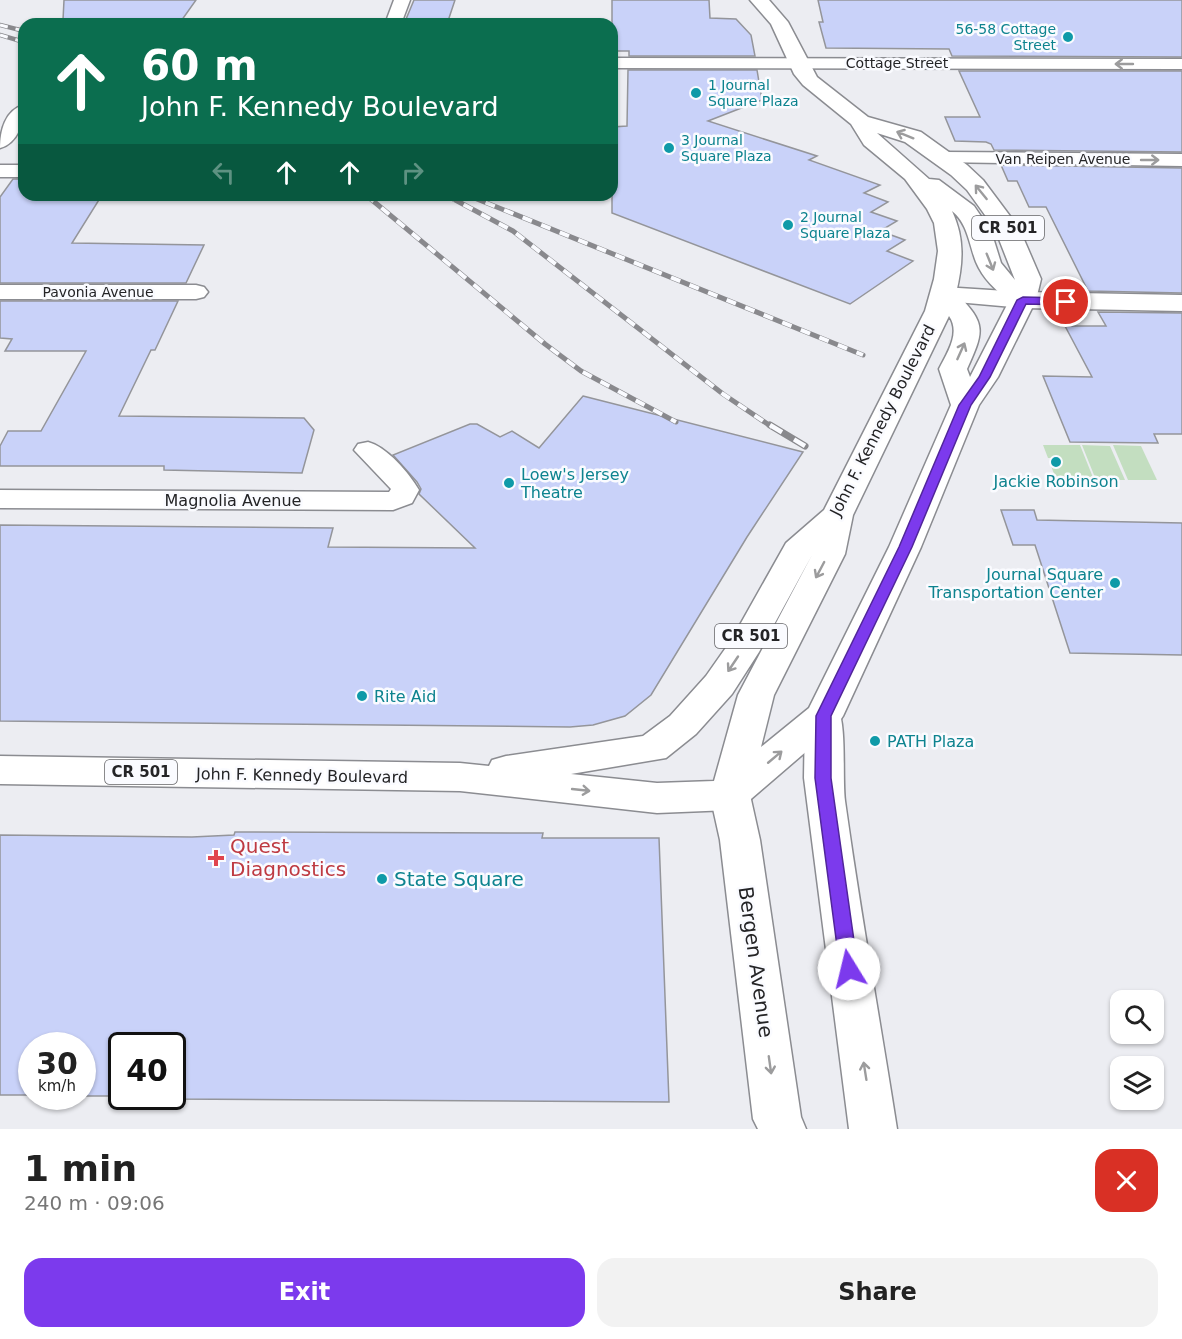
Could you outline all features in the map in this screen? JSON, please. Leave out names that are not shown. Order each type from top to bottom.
[{"type":"main road","name":"John F. Kennedy Boulevard","points":[[0,770],[460,777],[657,798],[730,795],[824,716],[905,547],[965,405],[984,377],[1023,300],[1028,279],[1007,228],[975,185],[944,158],[913,137],[861,121],[810,81],[804,74],[781,15],[759,0]]},
{"type":"main road","name":"John F. Kennedy Boulevard","points":[[460,777],[653,748],[683,725],[719,686],[747,644],[798,550],[837,515],[938,311],[948,276],[951,241],[939,208],[914,173],[867,135],[861,121]]},
{"type":"main road","points":[[914,173],[966,212],[979,231],[989,263],[998,278],[1023,300]]},
{"type":"main road","points":[[943,295],[1023,300],[1182,303]]},
{"type":"main road","points":[[943,295],[968,322],[969,333],[953,369],[965,405]]},
{"type":"main road","points":[[730,795],[756,695],[829,554],[837,515]]},
{"type":"main road","points":[[824,716],[823,778],[830,838],[873,1129]]},
{"type":"main road","name":"Bergen Avenue","points":[[730,795],[740,840],[777,1119],[782,1129]]},
{"type":"street","points":[[395,18],[402,0]]},
{"type":"street","name":"Cottage Street","points":[[618,63],[1182,64]]},
{"type":"street","points":[[0,142],[18,119]]},
{"type":"street","name":"Van Reipen Avenue","points":[[944,158],[1182,160]]},
{"type":"street","points":[[0,171],[18,171]]},
{"type":"street","name":"Pavonia Avenue","points":[[0,292],[196,292]]},
{"type":"street","name":"Magnolia Avenue","points":[[0,499],[393,501],[402,497],[405,490],[402,485],[368,450]]},
{"type":"green space","points":[[1043,445],[1080,445],[1094,480],[1056,479],[1051,466],[1062,466],[1060,458],[1048,458]]},
{"type":"green space","points":[[1082,445],[1110,446],[1125,480],[1096,480]]},
{"type":"green space","points":[[1113,445],[1141,446],[1157,480],[1128,480]]},
{"type":"building","points":[[64,0],[196,0],[183,18],[63,18]]},
{"type":"building","points":[[414,0],[455,0],[449,18],[406,18]]},
{"type":"building","points":[[612,0],[709,0],[710,18],[736,19],[751,35],[755,56],[629,56],[629,51],[618,51],[618,18],[612,18]]},
{"type":"building","points":[[818,0],[1182,0],[1182,57],[952,56],[949,49],[826,48],[819,22],[823,22]]},
{"type":"building","points":[[628,70],[757,70],[762,100],[708,121],[817,156],[809,160],[880,185],[864,193],[888,202],[871,212],[897,221],[880,231],[905,240],[887,251],[913,261],[850,304],[612,213],[612,201],[618,201],[618,127],[627,126]]},
{"type":"building","points":[[959,71],[1182,71],[1182,152],[994,150],[991,144],[986,142],[955,141],[945,117],[980,117]]},
{"type":"building","points":[[1001,165],[1182,168],[1182,293],[1088,291],[1046,207],[1029,207],[1017,181],[1008,181]]},
{"type":"building","points":[[13,179],[18,179],[18,201],[98,201],[72,243],[204,245],[186,283],[0,283],[0,197]]},
{"type":"building","points":[[0,301],[178,301],[155,350],[151,350],[119,416],[304,418],[314,430],[302,473],[164,470],[164,466],[0,466],[0,446],[8,431],[41,431],[86,351],[5,351],[12,339],[0,338]]},
{"type":"building","points":[[1098,312],[1182,313],[1182,434],[1154,434],[1158,443],[1070,442],[1043,376],[1092,377],[1065,326],[1106,326]]},
{"type":"building","points":[[583,396],[803,452],[747,537],[651,695],[625,716],[593,725],[570,727],[0,721],[0,525],[333,528],[328,547],[475,548],[419,494],[421,489],[417,482],[393,455],[470,424],[477,424],[500,437],[512,431],[539,448]]},
{"type":"building","name":"Journal Square Transportation Center","points":[[1001,510],[1034,510],[1037,520],[1182,523],[1182,655],[1070,653],[1035,545],[1013,545]]},
{"type":"building","points":[[235,832],[543,833],[542,838],[659,838],[669,1102],[186,1099],[186,1032],[108,1032],[108,1096],[96,1096],[96,1032],[18,1032],[18,1095],[0,1095],[0,835],[192,837],[234,835]]},
{"type":"railway","points":[[0,25],[18,30]]},
{"type":"railway","points":[[0,35],[18,40]]},
{"type":"railway","points":[[373,201],[545,344],[581,371],[676,422]]},
{"type":"railway","points":[[457,201],[513,231],[723,394],[772,427]]},
{"type":"railway","points":[[482,201],[863,355]]},
{"type":"railway","points":[[770,425],[805,446]]},
{"type":"place","name":"56-58 Cottage Street","points":[[1068,37]]},
{"type":"place","name":"1 Journal Square Plaza","points":[[696,93]]},
{"type":"place","name":"3 Journal Square Plaza","points":[[669,148]]},
{"type":"place","name":"2 Journal Square Plaza","points":[[788,225]]},
{"type":"place","name":"Jackie Robinson","points":[[1056,462]]},
{"type":"place","name":"Loew's Jersey Theatre","points":[[509,483]]},
{"type":"place","name":"Journal Square Transportation Center","points":[[1115,583]]},
{"type":"place","name":"Rite Aid","points":[[362,696]]},
{"type":"place","name":"PATH Plaza","points":[[875,741]]},
{"type":"place","name":"Quest Diagnostics","points":[[216,858]]},
{"type":"place","name":"State Square","points":[[382,879]]},
{"type":"route","points":[[849,969],[823,778],[824,716],[905,547],[965,405],[984,377],[1023,300],[1066,302]]}]
